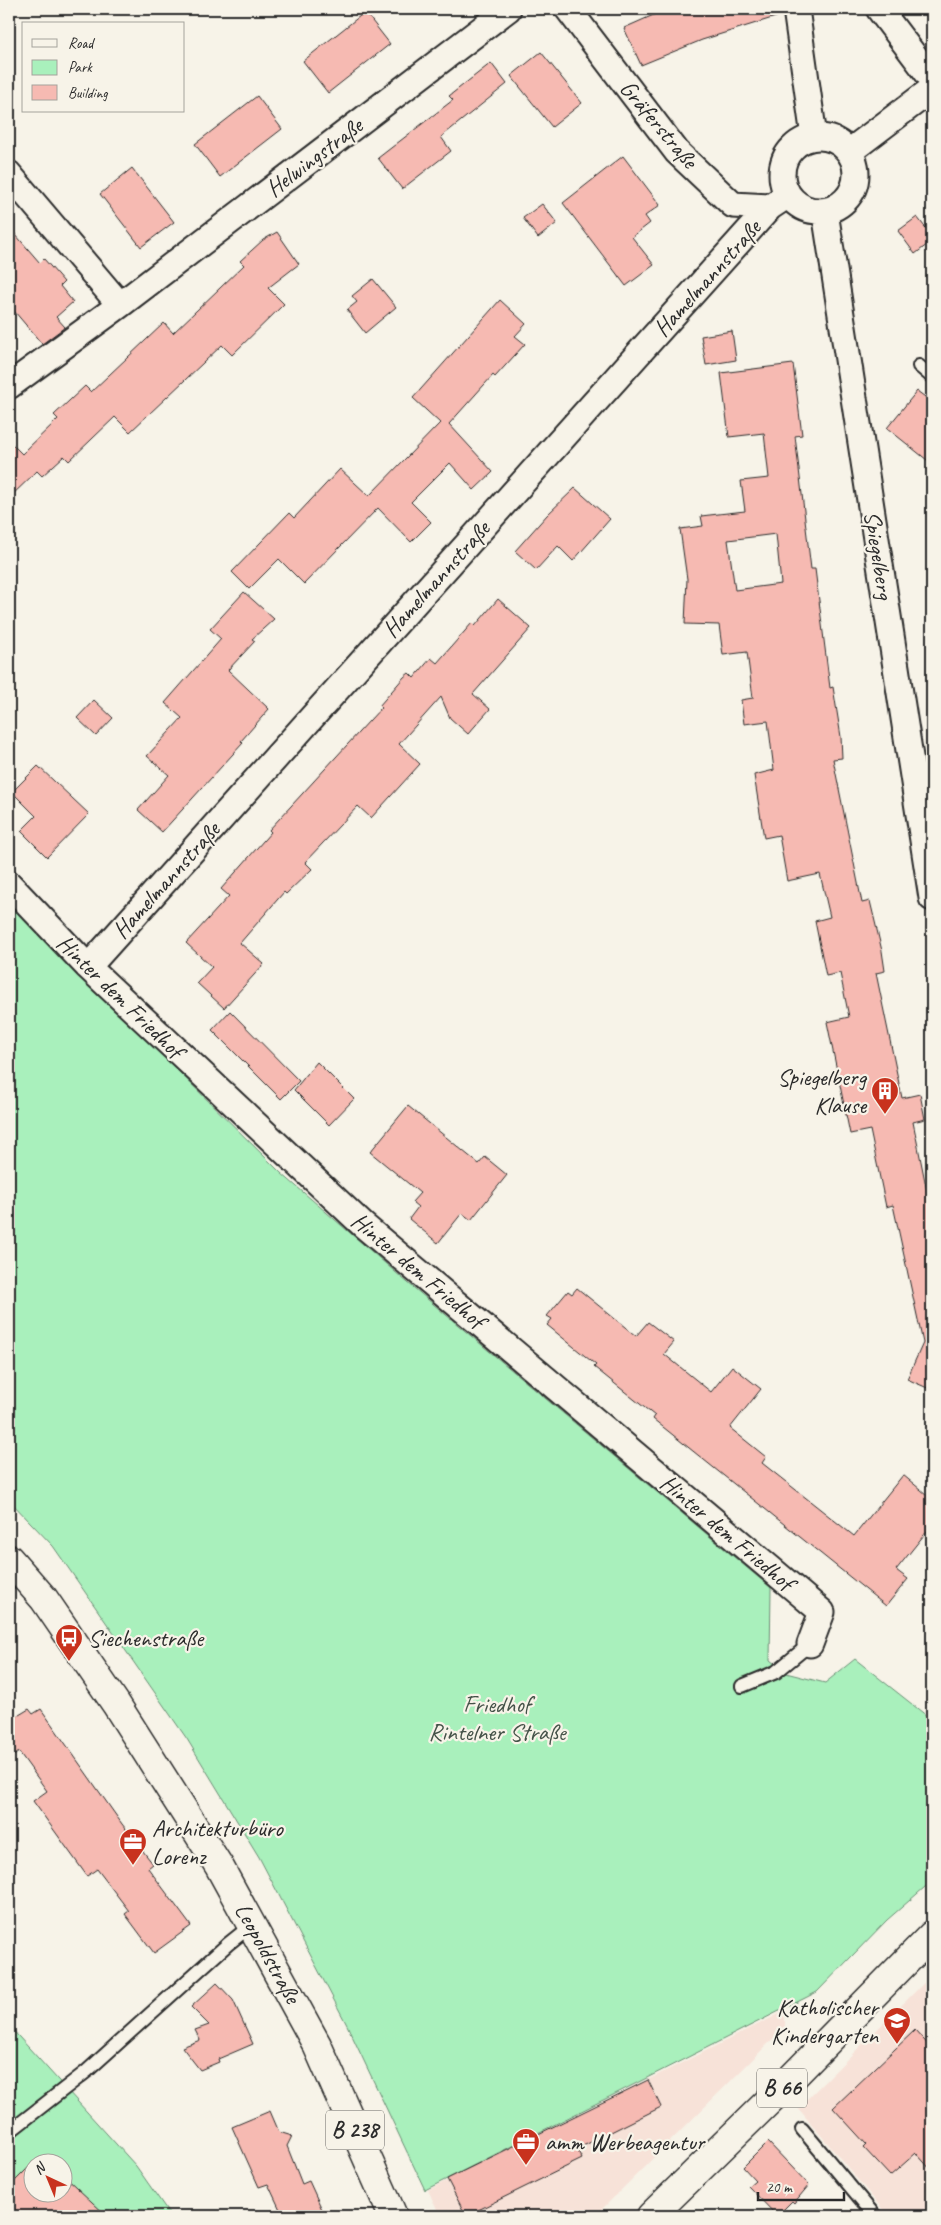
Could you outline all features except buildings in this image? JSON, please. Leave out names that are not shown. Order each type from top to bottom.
[{"type":"main road","name":"Leopoldstraße","points":[[9,1559],[44,1599],[116,1704],[220,1866],[317,2045],[393,2216]]},
{"type":"main road","name":"B 66","points":[[651,2216],[767,2103],[932,1935]]},
{"type":"street","name":"Helwingstraße","points":[[9,386],[120,305],[508,9]]},
{"type":"street","name":"Gräferstraße","points":[[568,9],[677,152],[733,205],[779,201]]},
{"type":"street","points":[[796,9],[814,137]]},
{"type":"street","points":[[879,9],[932,78]]},
{"type":"street","points":[[849,152],[932,89]]},
{"type":"street","points":[[814,137],[828,138],[842,144],[849,152],[857,168],[856,183],[850,197],[839,206],[825,212],[804,209],[779,201],[785,159],[797,145],[814,137]]},
{"type":"street","points":[[9,174],[120,305]]},
{"type":"street","name":"Hamelmannstraße","points":[[88,967],[779,201]]},
{"type":"street","name":"Spiegelberg","points":[[825,212],[932,898]]},
{"type":"street","name":"Hinter dem Friedhof","points":[[9,884],[88,967],[363,1225],[822,1612],[810,1644]]},
{"type":"lane","points":[[919,366],[932,377]]},
{"type":"lane","points":[[742,1686],[776,1672],[810,1644]]},
{"type":"lane","points":[[9,2132],[87,2071],[228,1944],[253,1924]]},
{"type":"lane","points":[[802,2129],[875,2216]]},
{"type":"shaded area","name":"Katholischer Kindergarten","points":[[929,1978],[932,1981],[932,2216],[888,2216],[798,2108]]},
{"type":"shaded area","points":[[785,2011],[785,2027],[595,2216],[440,2216],[428,2190]]},
{"type":"green space","name":"Friedhof Rintelner Straße","points":[[9,903],[281,1173],[401,1277],[771,1588],[770,1660],[786,1673],[825,1683],[855,1659],[932,1720],[932,1881],[887,1920],[817,1992],[425,2190],[347,2025],[259,1857],[187,1739],[53,1546],[9,1500]]},
{"type":"green space","points":[[9,2026],[136,2166],[171,2216],[9,2216]]},
{"type":"place","name":"Spiegelberg Klause","points":[[885,1115]]},
{"type":"place","name":"Siechenstraße","points":[[69,1662]]},
{"type":"place","name":"Architekturbüro Lorenz","points":[[133,1866]]},
{"type":"place","name":"Katholischer Kindergarten","points":[[897,2045]]},
{"type":"place","name":"amm Werbeagentur","points":[[526,2166]]}]
